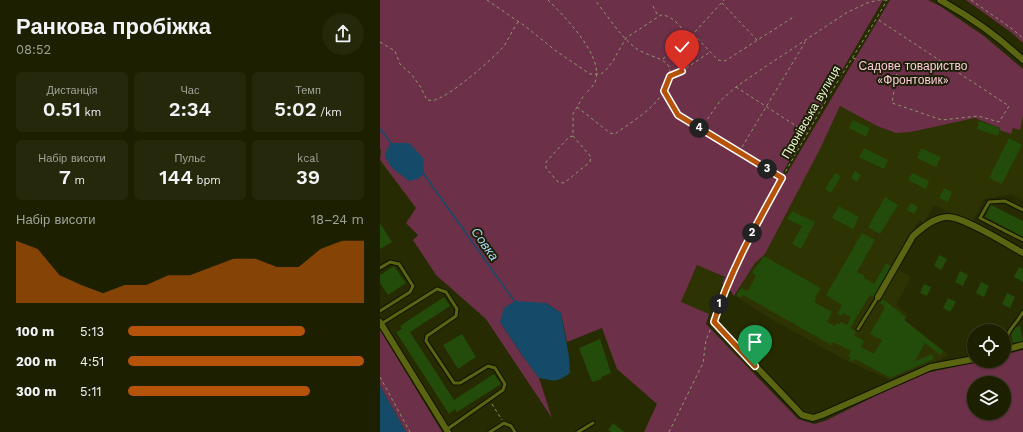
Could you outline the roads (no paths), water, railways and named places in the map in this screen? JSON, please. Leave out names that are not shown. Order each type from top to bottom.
[{"type":"street","points":[[940,0],[993,35],[1023,60]]},
{"type":"street","points":[[878,297],[914,236],[924,227],[937,219],[947,217],[962,220],[1023,253]]},
{"type":"street","points":[[714,322],[802,415],[812,418],[931,367],[967,360]]},
{"type":"street","points":[[381,323],[447,431]]},
{"type":"street","points":[[1011,349],[1023,345]]},
{"type":"lane","points":[[1023,210],[1005,201],[989,202],[980,218],[1023,240]]},
{"type":"lane","points":[[380,268],[390,262],[399,264],[413,286],[410,292],[380,311]]},
{"type":"lane","points":[[381,323],[437,289],[446,292],[457,309],[456,316],[427,336],[426,341],[454,382],[460,383],[488,366],[495,368],[505,384],[503,390],[447,431]]},
{"type":"lane","points":[[858,329],[878,297]]},
{"type":"lane","points":[[1011,328],[1023,312]]},
{"type":"lane","points":[[490,432],[504,423],[511,426],[515,432]]},
{"type":"lane","points":[[578,432],[593,423]]},
{"type":"water","points":[[391,143],[409,143],[423,158],[424,174],[418,179],[409,181],[392,168],[385,157],[387,149]]},
{"type":"water","points":[[515,301],[546,303],[561,313],[569,357],[570,373],[559,380],[539,378],[500,322],[504,308]]},
{"type":"water","points":[[380,386],[406,432],[380,432]]},
{"type":"waterway","name":"Совка","points":[[380,129],[391,143]]},
{"type":"waterway","name":"Совка","points":[[423,173],[515,302]]},
{"type":"park label","name":"Садове товариство «Фронтовик»","points":[[913,73]]}]
